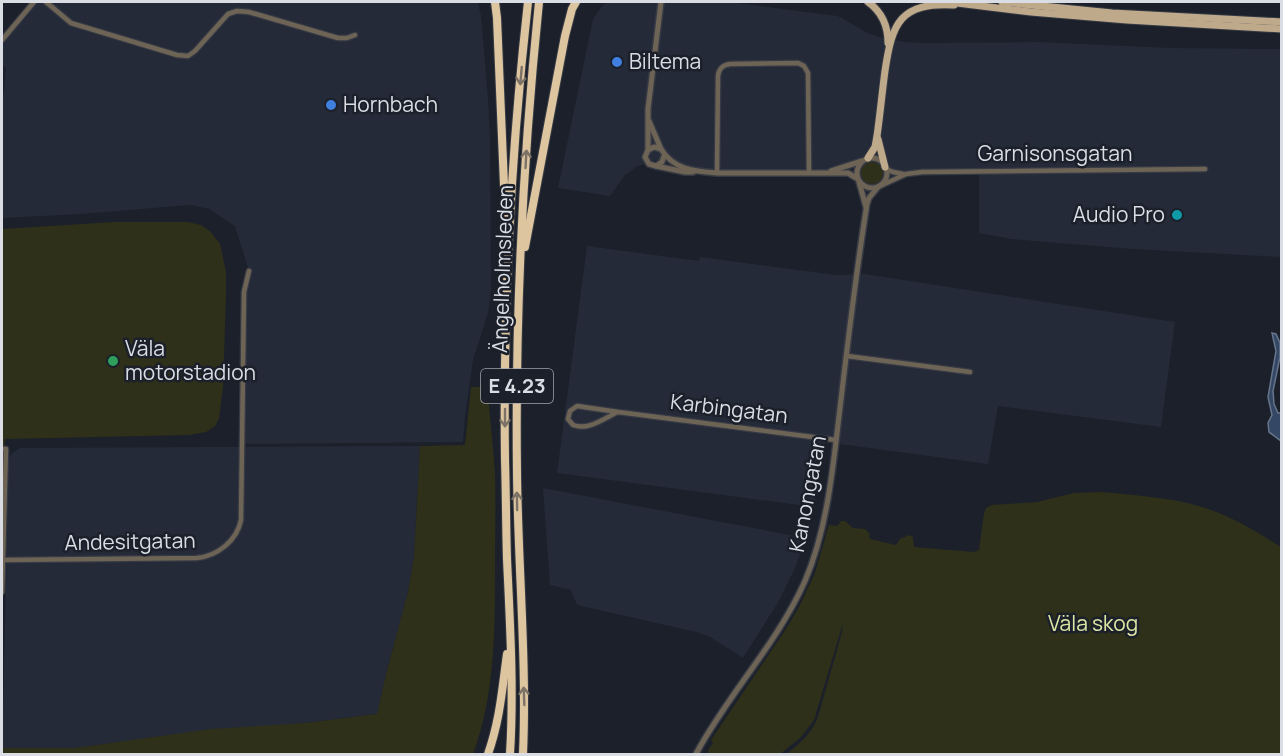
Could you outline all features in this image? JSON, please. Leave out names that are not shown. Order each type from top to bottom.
[{"type":"highway","points":[[495,2],[504,184],[504,276],[507,304]]},
{"type":"highway","name":"Ängelholmsleden","points":[[510,630],[505,458],[507,304],[515,150],[528,2]]},
{"type":"highway","name":"Ängelholmsleden","points":[[523,754],[525,711],[517,474],[517,323],[529,113],[539,2]]},
{"type":"highway","points":[[519,280],[564,36],[576,2]]},
{"type":"highway","points":[[488,754],[502,700],[510,630]]},
{"type":"highway","name":"E 4.23","points":[[510,630],[512,693],[510,754]]},
{"type":"main road","points":[[867,159],[875,147],[878,136],[888,52],[885,23],[878,10],[868,2]]},
{"type":"main road","points":[[949,2],[1281,22]]},
{"type":"main road","points":[[888,52],[896,25],[905,16],[920,8],[940,4],[1003,5],[1126,20],[1281,29]]},
{"type":"main road","points":[[878,136],[886,168]]},
{"type":"street","points":[[2,40],[4,32],[34,2]]},
{"type":"street","points":[[46,2],[71,23],[177,55],[188,56],[195,51],[228,14],[237,11],[249,12],[338,38],[355,35]]},
{"type":"street","points":[[661,2],[649,97],[648,150],[645,157],[649,164],[656,166],[685,172],[698,171]]},
{"type":"street","points":[[717,173],[719,70],[730,64],[798,63],[804,66],[808,73],[808,173]]},
{"type":"street","points":[[648,120],[663,152],[674,164],[698,171],[717,173],[808,173],[823,173],[848,173],[868,188],[879,186],[885,180],[887,172],[880,161],[867,159],[823,173]]},
{"type":"street","points":[[648,150],[654,147],[663,152]]},
{"type":"street","points":[[656,166],[662,162],[663,152]]},
{"type":"street","points":[[859,180],[858,168],[867,159]]},
{"type":"street","name":"Garnisonsgatan","points":[[886,168],[893,172],[906,174],[941,171],[1204,169]]},
{"type":"street","name":"Garnisonsgatan","points":[[879,186],[906,174]]},
{"type":"street","name":"Kanongatan","points":[[859,180],[866,209]]},
{"type":"street","name":"Kanongatan","points":[[696,754],[724,708],[778,630],[804,584],[815,554],[822,528],[836,440],[866,209],[869,198],[879,186]]},
{"type":"street","name":"Andesitgatan","points":[[2,560],[208,557],[240,529],[244,292],[249,271]]},
{"type":"street","points":[[847,356],[970,372]]},
{"type":"street","name":"Karbingatan","points":[[618,412],[584,427],[573,425],[568,419],[570,411],[577,406],[836,440]]},
{"type":"street","points":[[2,592],[4,449]]},
{"type":"shaded area","points":[[34,2],[478,2],[490,137],[491,289],[488,313],[473,360],[463,442],[242,444],[244,292],[249,271],[235,226],[209,209],[190,205],[2,218],[2,97],[6,68],[2,64],[2,40]]},
{"type":"shaded area","points":[[607,2],[730,2],[838,16],[878,37],[904,42],[1038,42],[1171,48],[1281,49],[1281,257],[1133,249],[1011,239],[979,233],[979,170],[899,172],[887,167],[875,141],[865,158],[823,171],[688,169],[667,159],[652,161],[636,167],[624,176],[610,196],[558,188],[593,19]]},
{"type":"shaded area","points":[[587,246],[699,261],[700,257],[837,275],[865,274],[1175,322],[1161,427],[998,406],[988,464],[825,442],[814,507],[557,473]]},
{"type":"shaded area","points":[[420,446],[414,557],[408,592],[377,714],[75,748],[2,748],[9,459],[12,453],[20,448]]},
{"type":"shaded area","points":[[543,488],[806,538],[780,599],[743,658],[710,637],[696,632],[577,605],[571,590],[550,585]]},
{"type":"green space","points":[[872,162],[880,165],[883,173],[880,181],[872,184],[864,181],[861,173],[864,165]]},
{"type":"green space","name":"Väla motorstadion","points":[[114,222],[188,222],[201,225],[210,231],[220,244],[226,272],[226,294],[223,387],[219,418],[215,426],[206,432],[189,435],[5,439],[2,532],[2,229]]},
{"type":"green space","points":[[471,387],[487,387],[495,497],[495,616],[492,663],[486,709],[473,754],[2,754],[2,748],[75,748],[211,729],[305,723],[377,714],[408,592],[414,557],[420,446],[465,445]]},
{"type":"green space","name":"Väla skog","points":[[1100,492],[1164,499],[1212,510],[1233,519],[1281,547],[1281,754],[786,754],[805,738],[818,717],[843,623],[814,720],[801,737],[780,754],[709,754],[708,750],[713,743],[711,740],[799,607],[815,573],[829,525],[837,526],[841,521],[845,521],[853,528],[865,529],[870,539],[896,545],[900,539],[909,535],[913,537],[914,547],[974,552],[979,550],[984,513],[986,508],[992,505],[1037,502],[1074,493]]},
{"type":"water","points":[[1272,333],[1276,334],[1280,343],[1280,357],[1273,391],[1274,404],[1278,413],[1281,413],[1281,441],[1269,432],[1268,423],[1272,415],[1268,397],[1276,351]]},
{"type":"place","name":"Biltema","points":[[617,62]]},
{"type":"place","name":"Hornbach","points":[[331,105]]},
{"type":"place","name":"Audio Pro","points":[[1177,215]]},
{"type":"place","name":"Väla motorstadion","points":[[113,361]]}]
